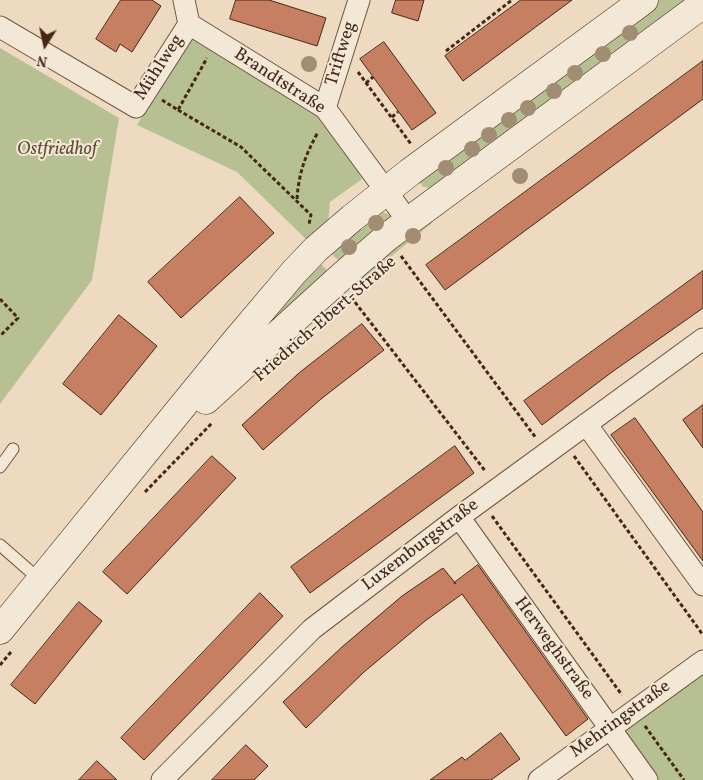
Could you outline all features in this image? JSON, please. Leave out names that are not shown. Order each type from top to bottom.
[{"type":"street","points":[[184,0],[188,24]]},
{"type":"street","name":"Triftweg","points":[[325,108],[359,0]]},
{"type":"street","name":"Friedrich-Ebert-Straße","points":[[131,490],[234,343],[316,249],[386,191],[644,0]]},
{"type":"street","name":"Friedrich-Ebert-Straße","points":[[6,640],[40,580],[131,490],[211,395],[363,257],[408,221],[703,4]]},
{"type":"street","name":"Brandtstraße","points":[[188,24],[325,108],[408,221]]},
{"type":"street","name":"Mühlweg","points":[[0,27],[136,107],[188,24]]},
{"type":"street","name":"Luxemburgstraße","points":[[162,780],[312,629],[458,517],[703,339]]},
{"type":"street","points":[[586,424],[703,585]]},
{"type":"street","name":"Herweghstraße","points":[[458,517],[647,780]]},
{"type":"street","name":"Mehringstraße","points":[[539,780],[703,661]]},
{"type":"lane","points":[[0,467],[13,449]]},
{"type":"lane","points":[[0,545],[40,580]]},
{"type":"path","points":[[446,51],[512,0]]},
{"type":"path","points":[[147,90],[178,110],[216,41]]},
{"type":"path","points":[[342,52],[413,146]]},
{"type":"path","points":[[366,83],[373,77]]},
{"type":"path","points":[[297,200],[298,178],[309,149],[322,126],[325,108]]},
{"type":"path","points":[[392,117],[398,112]]},
{"type":"path","name":"Friedrich-Ebert-Straße","points":[[394,262],[408,251]]},
{"type":"path","points":[[401,256],[703,635]]},
{"type":"path","name":"Friedrich-Ebert-Straße","points":[[345,305],[360,293]]},
{"type":"path","points":[[0,298],[18,318],[0,336]]},
{"type":"path","points":[[131,490],[217,418]]},
{"type":"path","points":[[481,501],[684,780]]},
{"type":"path","points":[[0,665],[6,640]]},
{"type":"green space","points":[[659,0],[696,0],[432,192],[427,187],[423,187],[417,178]]},
{"type":"green space","points":[[192,33],[325,108],[362,179],[330,202],[328,223],[309,242],[237,172],[137,125]]},
{"type":"green space","name":"Ostfriedhof","points":[[0,48],[119,118],[92,280],[0,404]]},
{"type":"green space","points":[[381,211],[391,216],[390,221],[343,265],[328,250]]},
{"type":"green space","points":[[433,214],[432,223],[361,281],[356,277]]},
{"type":"green space","points":[[317,260],[332,275],[252,345],[292,287]]},
{"type":"green space","points":[[703,674],[703,780],[657,780],[621,731]]},
{"type":"building","points":[[121,0],[152,0],[161,6],[132,52],[120,44],[116,52],[96,39]]},
{"type":"building","points":[[236,0],[269,0],[326,18],[317,46],[230,19]]},
{"type":"building","points":[[396,0],[424,0],[418,21],[392,13]]},
{"type":"building","points":[[521,0],[572,0],[463,81],[445,56]]},
{"type":"building","points":[[384,42],[436,113],[412,130],[360,59]]},
{"type":"building","points":[[703,61],[703,99],[445,290],[426,265]]},
{"type":"building","points":[[240,197],[274,233],[181,318],[148,282]]},
{"type":"building","points":[[703,271],[703,308],[612,372],[542,425],[524,401]]},
{"type":"building","points":[[119,315],[157,346],[101,415],[63,384]]},
{"type":"building","points":[[362,324],[384,350],[321,399],[263,450],[242,425],[299,373]]},
{"type":"building","points":[[703,405],[703,448],[683,420]]},
{"type":"building","points":[[635,418],[703,512],[703,561],[611,435]]},
{"type":"building","points":[[455,446],[474,473],[310,593],[291,567]]},
{"type":"building","points":[[212,456],[236,478],[127,594],[103,572]]},
{"type":"building","points":[[478,565],[588,719],[566,736],[462,594],[425,621],[364,672],[306,728],[283,702],[342,647],[402,596],[443,568],[455,582]]},
{"type":"building","points":[[260,593],[283,616],[144,760],[121,738]]},
{"type":"building","points":[[79,602],[102,621],[35,704],[11,685]]},
{"type":"building","points":[[501,733],[520,759],[491,780],[430,780],[462,757],[465,760]]},
{"type":"building","points":[[246,745],[268,766],[254,780],[212,780]]},
{"type":"building","points":[[97,761],[117,780],[79,780]]}]
